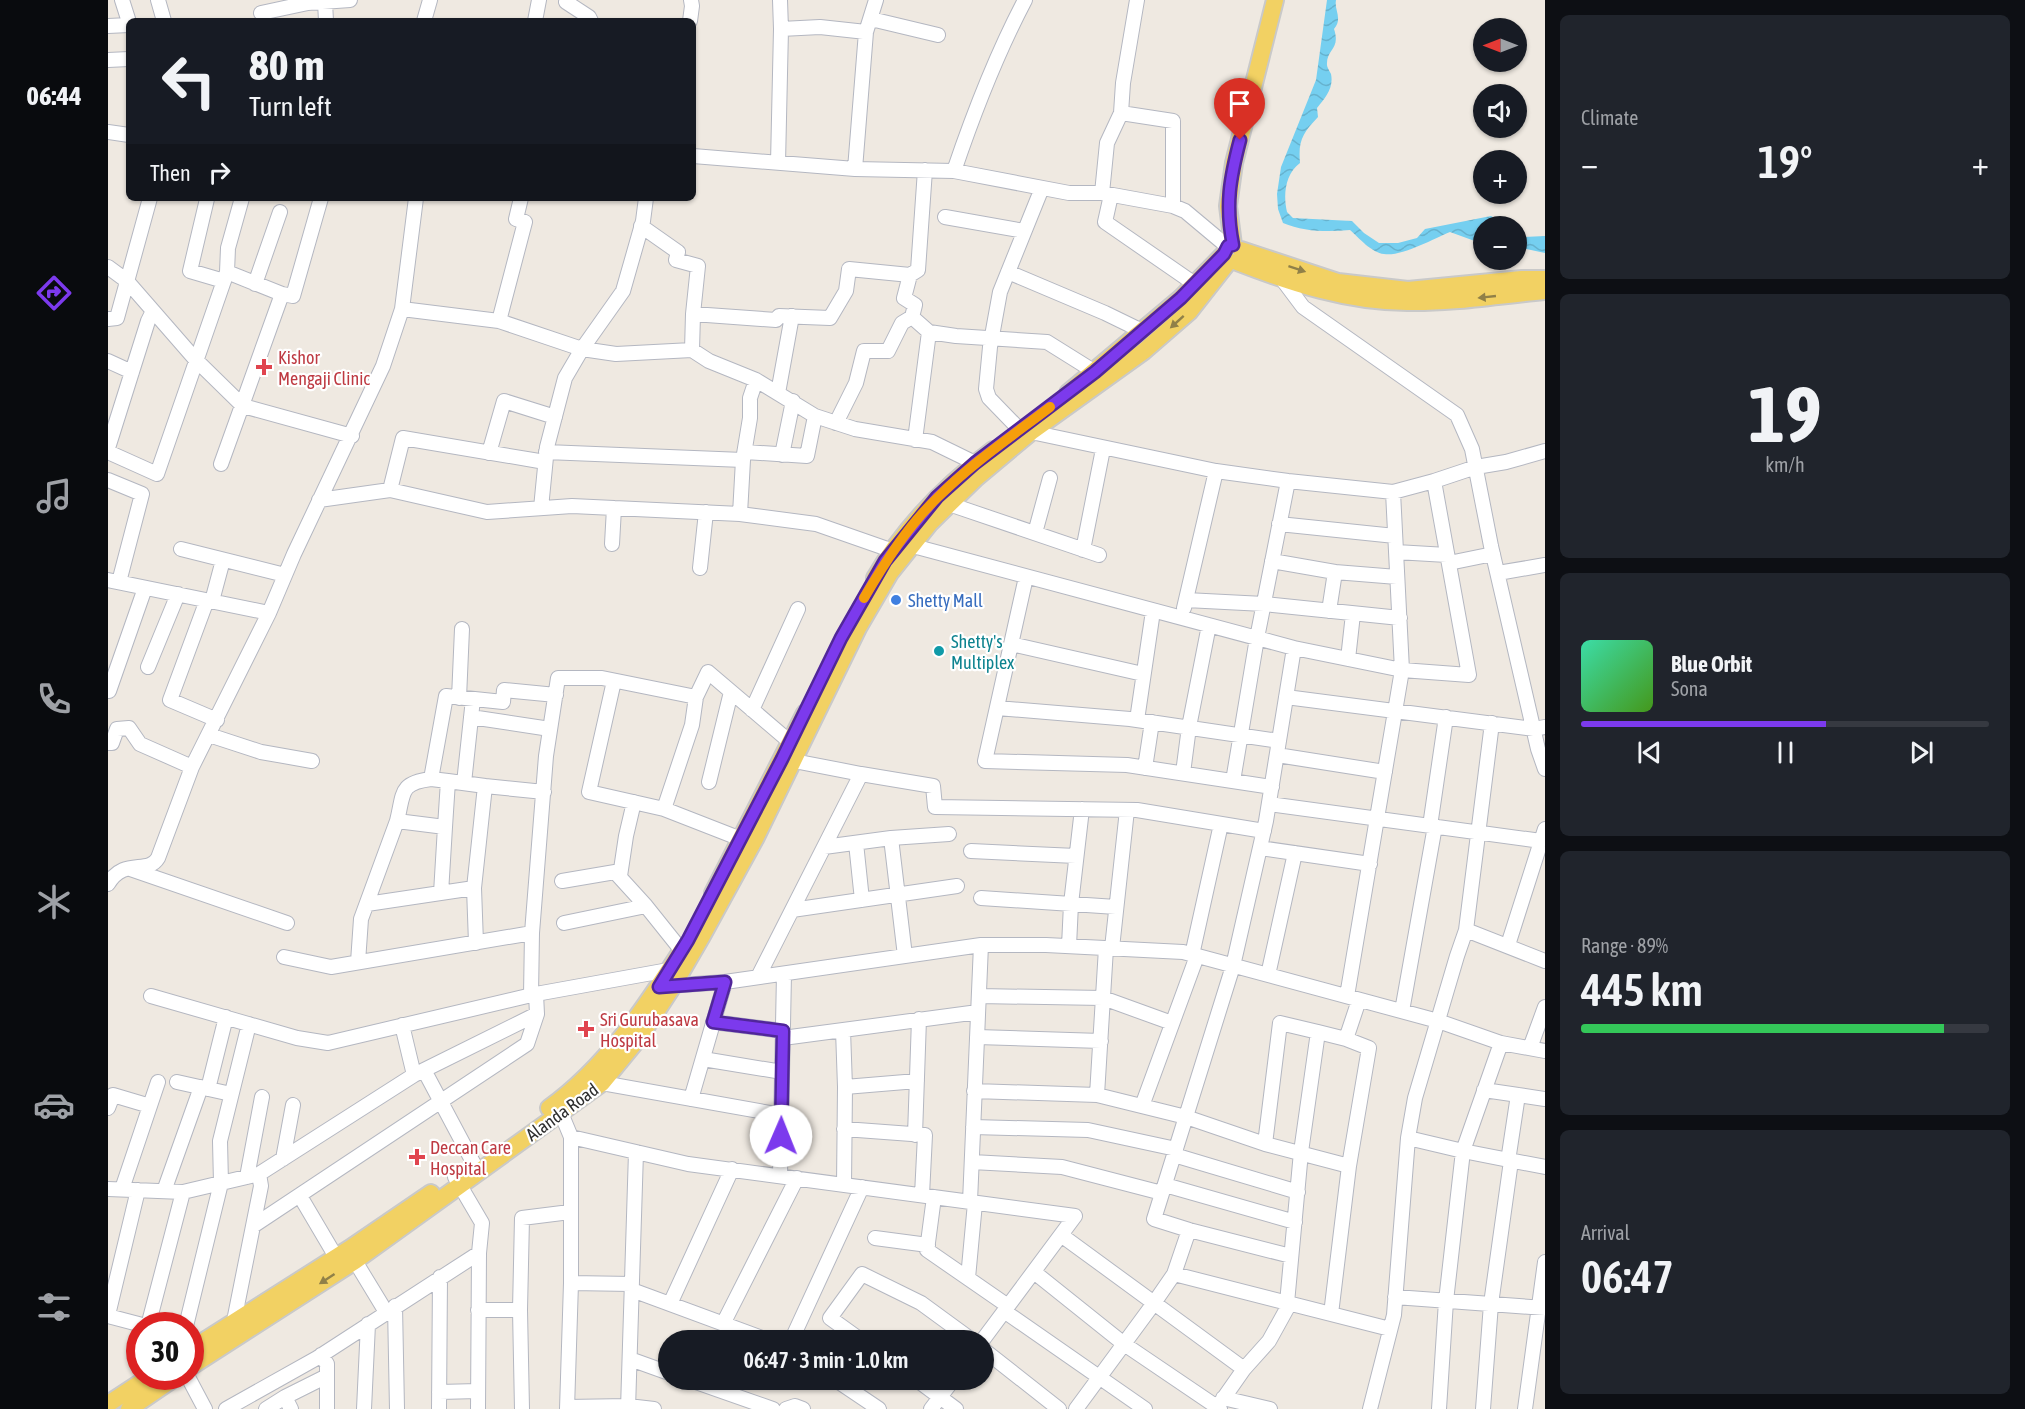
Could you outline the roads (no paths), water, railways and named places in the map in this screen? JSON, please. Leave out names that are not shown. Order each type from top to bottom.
[{"type":"main road","points":[[1232,253],[1228,206],[1234,163],[1275,0]]},
{"type":"main road","points":[[1232,253],[1338,282],[1408,290],[1545,279]]},
{"type":"main road","points":[[1232,253],[1282,279],[1349,296],[1408,303],[1545,291]]},
{"type":"main road","name":"Alanda Road","points":[[204,1358],[355,1261],[458,1181],[561,1106],[613,1050],[671,978],[682,951],[741,839],[841,638],[937,497],[1026,431],[1144,351],[1189,312],[1200,288],[1232,253]]},
{"type":"main road","name":"Alanda Road","points":[[1026,431],[1181,298],[1200,288]]},
{"type":"main road","name":"Alanda Road","points":[[902,549],[949,504],[972,472]]},
{"type":"main road","name":"Alanda Road","points":[[204,1341],[458,1181],[474,1164],[561,1106],[602,1083],[639,1038],[671,978],[755,839],[794,761],[866,603]]},
{"type":"main road","points":[[108,1404],[129,1390]]},
{"type":"main road","points":[[129,1409],[157,1390]]},
{"type":"street","points":[[122,0],[127,18]]},
{"type":"street","points":[[158,0],[163,18]]},
{"type":"street","points":[[261,11],[308,3],[350,0]]},
{"type":"street","points":[[425,18],[430,0]]},
{"type":"street","points":[[536,18],[539,0]]},
{"type":"street","points":[[567,0],[566,2],[588,18]]},
{"type":"street","points":[[585,0],[588,18]]},
{"type":"street","points":[[690,18],[691,0]]},
{"type":"street","points":[[778,163],[780,0]]},
{"type":"street","points":[[855,169],[868,26],[876,0]]},
{"type":"street","points":[[954,171],[974,111],[1025,0]]},
{"type":"street","points":[[1137,0],[1123,83],[1121,114],[1107,143],[1105,222],[1200,288]]},
{"type":"street","points":[[325,2],[326,18]]},
{"type":"street","points":[[108,26],[126,23]]},
{"type":"street","points":[[781,29],[868,26],[938,35]]},
{"type":"street","points":[[108,60],[126,59]]},
{"type":"street","points":[[1121,114],[1173,121],[1173,206]]},
{"type":"street","points":[[108,132],[126,135]]},
{"type":"street","points":[[696,156],[855,169],[954,171],[1069,193],[1106,194],[1173,206],[1185,211],[1232,253]]},
{"type":"street","points":[[693,314],[776,320],[779,315],[830,318],[846,291],[849,269],[910,275],[918,270],[925,171]]},
{"type":"street","points":[[1042,188],[1000,292],[986,394],[1026,431],[1216,471],[1392,492],[1476,467],[1506,462],[1545,451]]},
{"type":"street","points":[[108,319],[117,318],[149,201]]},
{"type":"street","points":[[203,201],[190,271],[226,276],[293,296],[320,201]]},
{"type":"street","points":[[153,311],[132,372],[114,407],[108,450],[157,474],[195,359],[226,276],[228,248],[241,201]]},
{"type":"street","points":[[108,884],[118,872],[126,868],[155,863],[192,767],[269,613],[320,500],[352,436],[383,366],[402,309],[416,201]]},
{"type":"street","points":[[499,321],[525,222],[516,219],[520,201]]},
{"type":"street","points":[[541,508],[546,457],[565,378],[582,349],[623,291],[645,201]]},
{"type":"street","points":[[255,284],[280,212]]},
{"type":"street","points":[[945,218],[1024,231]]},
{"type":"street","points":[[641,226],[678,252],[676,260],[698,266],[692,350]]},
{"type":"street","points":[[108,267],[127,281],[195,359],[243,406],[352,436]]},
{"type":"street","points":[[1008,272],[1105,312],[1143,331]]},
{"type":"street","points":[[836,423],[856,383],[864,351],[888,351],[902,323],[912,317],[915,305],[904,298],[910,275]]},
{"type":"street","points":[[1282,279],[1303,307],[1457,415],[1472,448],[1493,554],[1539,728],[1545,769]]},
{"type":"street","points":[[221,464],[282,294]]},
{"type":"street","points":[[402,309],[499,321],[582,349],[616,354],[692,350],[709,361],[756,380],[815,416],[855,429],[915,441],[932,442],[972,472]]},
{"type":"street","points":[[778,393],[792,316]]},
{"type":"street","points":[[912,317],[929,332],[1047,342],[1095,372]]},
{"type":"street","points":[[915,441],[929,332]]},
{"type":"street","points":[[108,361],[132,372]]},
{"type":"street","points":[[740,514],[750,398],[756,380]]},
{"type":"street","points":[[489,453],[504,400],[555,417]]},
{"type":"street","points":[[782,455],[793,401]]},
{"type":"street","points":[[390,490],[403,438],[489,453],[546,457],[807,456],[815,416]]},
{"type":"street","points":[[1083,550],[1103,448]]},
{"type":"street","points":[[1182,618],[1216,471]]},
{"type":"street","points":[[1035,533],[1050,478]]},
{"type":"street","points":[[108,480],[142,494],[113,581],[269,613]]},
{"type":"street","points":[[1233,781],[1257,638],[1288,481]]},
{"type":"street","points":[[320,500],[390,490],[487,512],[572,506],[740,514],[816,524],[902,549],[1026,577],[1294,648],[1402,670],[1469,675],[1434,481]]},
{"type":"street","points":[[1346,1039],[1370,864],[1402,670],[1392,492]]},
{"type":"street","points":[[949,504],[1099,555]]},
{"type":"street","points":[[612,544],[614,508]]},
{"type":"street","points":[[700,568],[706,512]]},
{"type":"street","points":[[1279,524],[1395,536]]},
{"type":"street","points":[[181,549],[285,575]]},
{"type":"street","points":[[1396,552],[1448,559],[1493,554]]},
{"type":"street","points":[[217,720],[170,700],[224,560]]},
{"type":"street","points":[[1272,561],[1335,572],[1397,577]]},
{"type":"street","points":[[1498,573],[1545,565]]},
{"type":"street","points":[[1329,611],[1335,572]]},
{"type":"street","points":[[1026,577],[985,761],[1127,765],[1272,787]]},
{"type":"street","points":[[109,692],[145,588]]},
{"type":"street","points":[[148,667],[178,594]]},
{"type":"street","points":[[1186,600],[1264,604],[1400,618]]},
{"type":"street","points":[[752,710],[798,609]]},
{"type":"street","points":[[1137,720],[1153,611]]},
{"type":"street","points":[[1348,659],[1353,614]]},
{"type":"street","points":[[1183,773],[1189,727],[1209,626]]},
{"type":"street","points":[[462,629],[466,698],[471,717],[465,783]]},
{"type":"street","points":[[1011,644],[1143,674]]},
{"type":"street","points":[[1292,1256],[1154,1219],[1233,966],[1264,831],[1294,648]]},
{"type":"street","points":[[664,809],[692,725],[696,697],[708,672],[790,742]]},
{"type":"street","points":[[253,1226],[527,1044],[537,1014],[534,995],[532,933],[543,792],[558,678],[602,678],[696,697]]},
{"type":"street","points":[[614,681],[589,792],[664,809],[741,839]]},
{"type":"street","points":[[431,778],[446,696],[503,702],[504,690],[556,695]]},
{"type":"street","points":[[709,782],[731,693]]},
{"type":"street","points":[[1286,697],[1539,728]]},
{"type":"street","points":[[997,708],[1137,720],[1279,741]]},
{"type":"street","points":[[471,717],[550,729]]},
{"type":"street","points":[[1402,1011],[1432,826],[1446,717]]},
{"type":"street","points":[[1146,768],[1152,722]]},
{"type":"street","points":[[1370,1409],[1390,1329],[1395,1297],[1408,1138],[1415,1098],[1466,930],[1492,723]]},
{"type":"street","points":[[108,743],[112,743],[117,729],[129,728],[140,744],[192,767]]},
{"type":"street","points":[[209,735],[261,752],[312,762]]},
{"type":"street","points":[[1277,755],[1386,772]]},
{"type":"street","points":[[794,761],[933,786],[935,807],[1127,810],[1264,831]]},
{"type":"street","points":[[758,977],[861,774]]},
{"type":"street","points":[[358,962],[361,919],[408,785],[431,778],[543,792]]},
{"type":"street","points":[[441,893],[448,781]]},
{"type":"street","points":[[476,943],[474,888],[485,786]]},
{"type":"street","points":[[620,876],[634,802]]},
{"type":"street","points":[[1269,804],[1478,832],[1543,835],[1508,945]]},
{"type":"street","points":[[1069,946],[1071,904],[1082,809]]},
{"type":"street","points":[[1098,1095],[1103,998],[1127,810]]},
{"type":"street","points":[[396,821],[445,827]]},
{"type":"street","points":[[1142,1106],[1195,956],[1221,824]]},
{"type":"street","points":[[824,847],[891,838],[949,834]]},
{"type":"street","points":[[891,838],[905,957]]},
{"type":"street","points":[[856,843],[862,900]]},
{"type":"street","points":[[1260,848],[1370,864]]},
{"type":"street","points":[[971,851],[1076,856]]},
{"type":"street","points":[[1268,975],[1294,853]]},
{"type":"street","points":[[126,868],[287,923]]},
{"type":"street","points":[[562,881],[615,872],[682,951]]},
{"type":"street","points":[[792,910],[957,886]]},
{"type":"street","points":[[367,903],[474,888]]},
{"type":"street","points":[[981,898],[1116,907]]},
{"type":"street","points":[[564,923],[646,906]]},
{"type":"street","points":[[1466,930],[1545,961]]},
{"type":"street","points":[[284,957],[331,967],[532,933]]},
{"type":"street","points":[[968,1278],[973,1202],[973,1127],[981,945]]},
{"type":"street","points":[[152,996],[297,1038],[328,1043],[534,995],[671,978],[725,982],[981,945],[1069,946],[1183,952],[1438,1021],[1502,1043],[1545,1051]]},
{"type":"street","points":[[780,1176],[784,974]]},
{"type":"street","points":[[691,1099],[725,982]]},
{"type":"street","points":[[979,996],[1103,998],[1172,1023]]},
{"type":"street","points":[[1530,1048],[1545,1007]]},
{"type":"street","points":[[713,1022],[783,1034],[978,1012]]},
{"type":"street","points":[[158,1082],[115,1189],[183,1192],[253,1175],[283,1159],[419,1073],[537,1014]]},
{"type":"street","points":[[164,1191],[204,1088],[225,1017]]},
{"type":"street","points":[[915,1135],[919,1020]]},
{"type":"street","points":[[1265,1144],[1280,1023],[1346,1039],[1369,1048],[1349,1166],[1331,1314]]},
{"type":"street","points":[[189,1312],[221,1183],[220,1141],[249,1024]]},
{"type":"street","points":[[402,1025],[419,1073],[440,1102],[474,1164]]},
{"type":"street","points":[[843,1029],[844,1185]]},
{"type":"street","points":[[1219,1406],[1244,1369],[1269,1341],[1288,1303],[1301,1152],[1318,1032]]},
{"type":"street","points":[[977,1037],[1101,1041]]},
{"type":"street","points":[[1439,1409],[1446,1300],[1463,1151],[1502,1043]]},
{"type":"street","points":[[703,1059],[782,1072]]},
{"type":"street","points":[[845,1088],[917,1081]]},
{"type":"street","points":[[177,1082],[231,1094]]},
{"type":"street","points":[[602,1083],[781,1115]]},
{"type":"street","points":[[1484,1090],[1545,1099]]},
{"type":"street","points":[[975,1091],[1098,1095],[1186,1117],[1265,1144],[1349,1166]]},
{"type":"street","points":[[1483,1409],[1491,1304],[1518,1095]]},
{"type":"street","points":[[234,1321],[261,1186],[253,1175],[262,1096]]},
{"type":"street","points":[[110,1099],[150,1106]]},
{"type":"street","points":[[283,1159],[293,1105]]},
{"type":"street","points":[[561,1106],[571,1137],[571,1283],[567,1408],[654,1409]]},
{"type":"street","points":[[973,1127],[1088,1130],[1175,1152],[1298,1192]]},
{"type":"street","points":[[844,1129],[925,1136],[928,1196],[927,1250],[1145,1409]]},
{"type":"street","points":[[571,1137],[688,1164],[1075,1216],[990,1330]]},
{"type":"street","points":[[1408,1138],[1545,1167]]},
{"type":"street","points":[[628,1408],[636,1152]]},
{"type":"street","points":[[972,1162],[1062,1167],[1295,1222]]},
{"type":"street","points":[[670,1304],[732,1169]]},
{"type":"street","points":[[723,1324],[797,1178]]},
{"type":"street","points":[[458,1181],[482,1223],[479,1253],[478,1409]]},
{"type":"street","points":[[796,1330],[862,1187]]},
{"type":"street","points":[[126,1321],[108,1316],[138,1190]]},
{"type":"street","points":[[151,1312],[183,1192]]},
{"type":"street","points":[[300,1196],[336,1257]]},
{"type":"street","points":[[522,1409],[520,1310],[522,1218],[570,1212]]},
{"type":"street","points":[[1076,1409],[1174,1274],[1189,1230]]},
{"type":"street","points":[[1061,1235],[1244,1369]]},
{"type":"street","points":[[876,1238],[928,1245]]},
{"type":"street","points":[[226,1409],[321,1355],[479,1253]]},
{"type":"street","points":[[355,1261],[391,1309],[397,1409]]},
{"type":"street","points":[[1525,1409],[1539,1356],[1545,1262]]},
{"type":"street","points":[[1034,1272],[1124,1344],[1219,1406],[1270,1409]]},
{"type":"street","points":[[847,1330],[830,1318],[862,1274],[921,1303],[958,1330]]},
{"type":"street","points":[[1174,1274],[1390,1329]]},
{"type":"street","points":[[439,1409],[440,1277]]},
{"type":"street","points":[[571,1283],[632,1287],[740,1330]]},
{"type":"street","points":[[1395,1297],[1542,1307]]},
{"type":"street","points":[[478,1310],[520,1310]]},
{"type":"street","points":[[364,1409],[369,1324]]},
{"type":"street","points":[[321,1355],[327,1364],[327,1409]]},
{"type":"street","points":[[994,1358],[1059,1409]]},
{"type":"street","points":[[630,1359],[658,1368]]},
{"type":"street","points":[[266,1409],[288,1403],[327,1376]]},
{"type":"street","points":[[195,1390],[205,1409]]},
{"type":"street","points":[[718,1390],[768,1408]]},
{"type":"street","points":[[851,1390],[879,1409]]},
{"type":"street","points":[[930,1390],[956,1409]]},
{"type":"street","points":[[931,1409],[945,1390]]},
{"type":"street","points":[[439,1392],[478,1391]]},
{"type":"street","points":[[786,1409],[795,1406],[802,1409]]},
{"type":"water","points":[[1327,0],[1336,0],[1338,21],[1334,29],[1336,41],[1327,60],[1332,79],[1331,84],[1317,108],[1318,117],[1303,137],[1300,163],[1288,179],[1285,192],[1287,212],[1293,218],[1352,221],[1379,243],[1398,243],[1417,238],[1425,229],[1473,220],[1473,240],[1450,232],[1399,253],[1384,254],[1366,245],[1350,230],[1316,231],[1283,223],[1278,209],[1277,194],[1281,167],[1316,80]]},
{"type":"water","points":[[1545,236],[1545,253],[1527,249],[1527,237]]},
{"type":"place","name":"Kishor Mengaji Clinic","points":[[264,367]]},
{"type":"place","name":"Shetty Mall","points":[[896,600]]},
{"type":"place","name":"Shetty's Multiplex","points":[[939,651]]},
{"type":"place","name":"Sri Gurubasava Hospital","points":[[586,1029]]},
{"type":"place","name":"Deccan Care Hospital","points":[[417,1157]]}]
